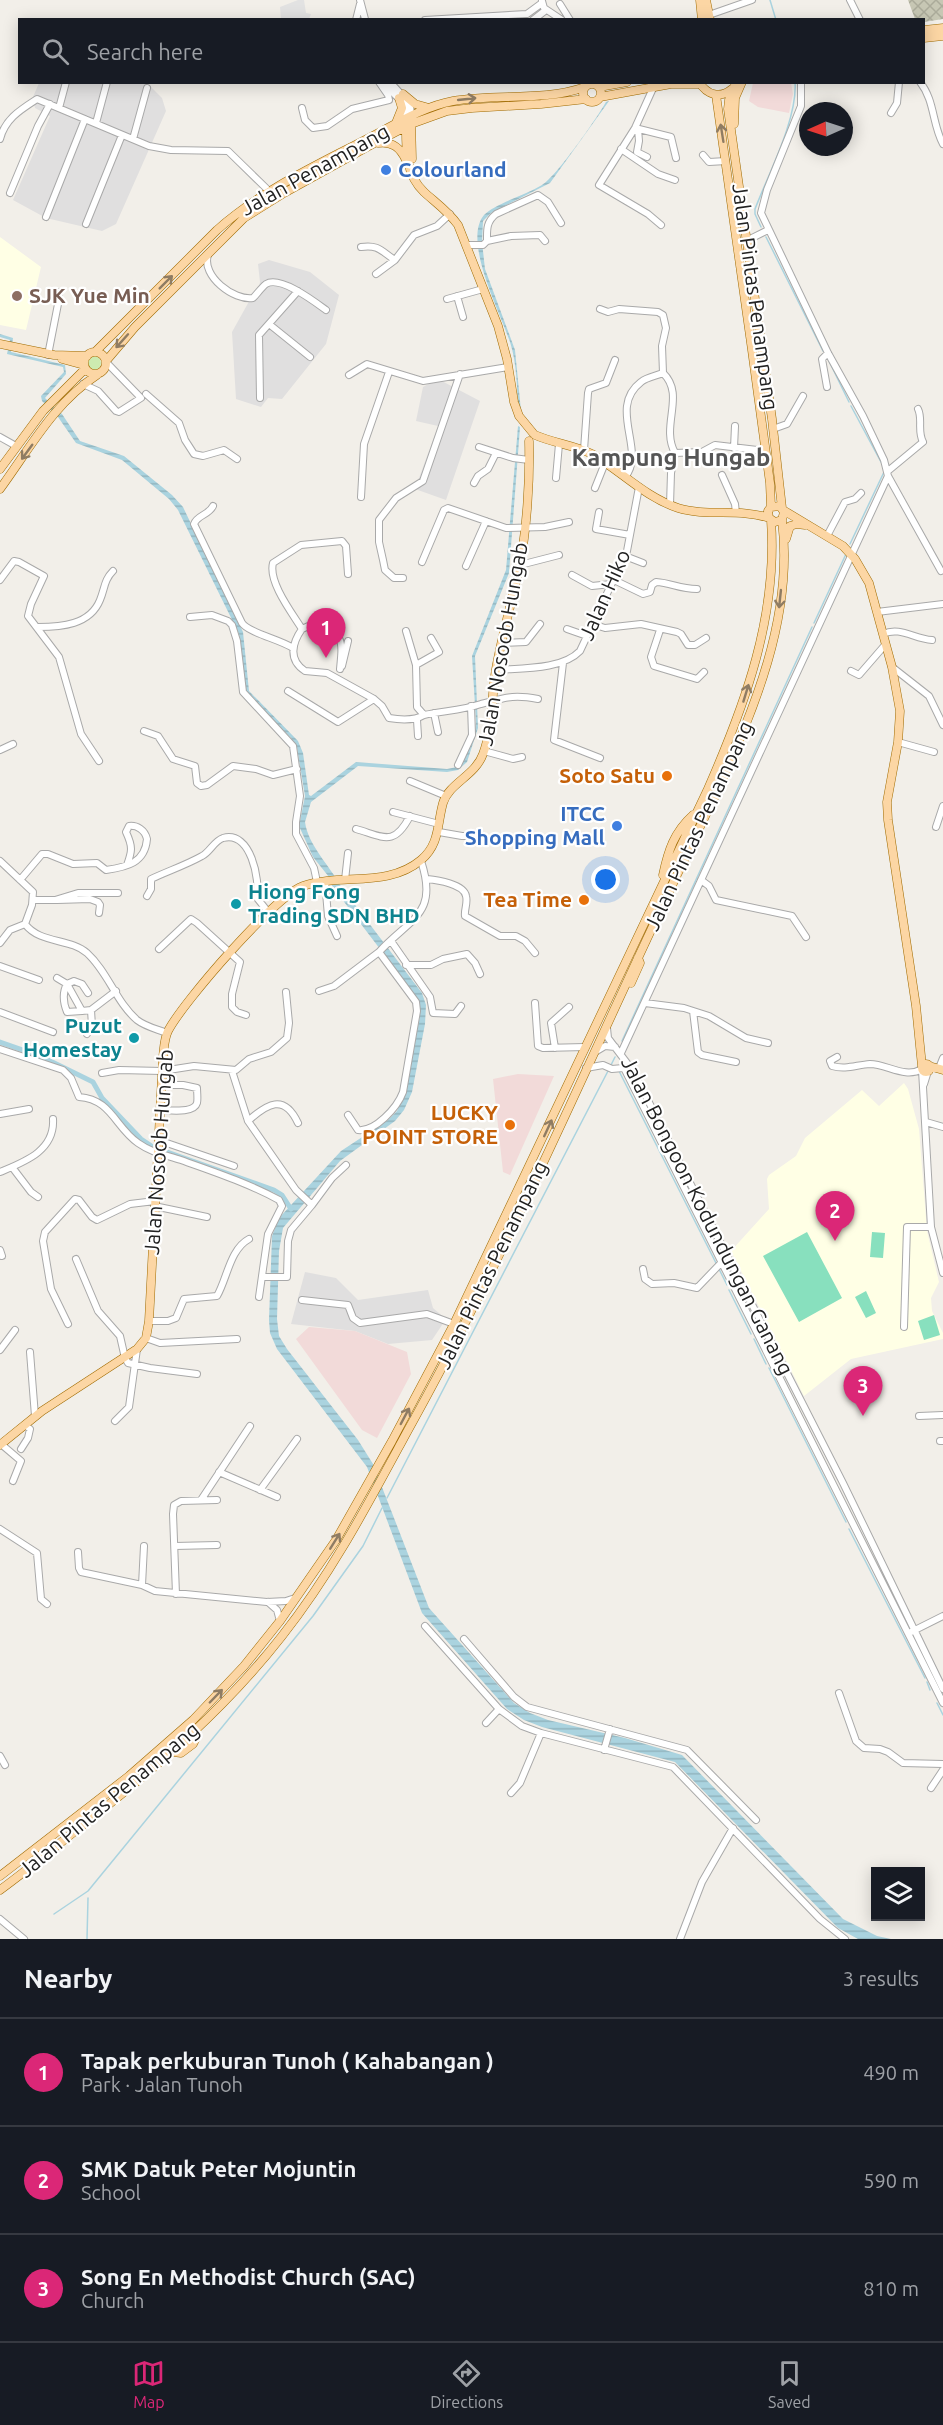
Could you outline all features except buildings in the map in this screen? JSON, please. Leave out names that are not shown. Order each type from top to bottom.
[{"type":"main road","points":[[700,0],[707,18]]},
{"type":"main road","points":[[706,0],[707,18]]},
{"type":"main road","points":[[925,30],[943,28]]},
{"type":"main road","points":[[925,38],[943,36]]},
{"type":"main road","points":[[586,99],[583,93],[592,85],[600,97],[671,84]]},
{"type":"main road","points":[[700,84],[704,90],[716,95],[729,92],[737,84]]},
{"type":"main road","name":"Jalan Pintas Penampang","points":[[737,84],[729,100],[731,128],[748,240],[782,509]]},
{"type":"main road","name":"Jalan Penampang","points":[[91,354],[217,230],[268,190],[409,121],[429,108],[444,103],[470,99],[560,94],[592,85]]},
{"type":"main road","name":"Jalan Pintas Penampang","points":[[716,95],[765,451],[770,508]]},
{"type":"main road","points":[[401,96],[415,104],[429,108]]},
{"type":"main road","points":[[391,130],[402,108],[401,96]]},
{"type":"main road","name":"Jalan Penampang","points":[[409,121],[447,111],[586,99],[595,101],[600,97]]},
{"type":"main road","points":[[411,142],[421,125],[430,117]]},
{"type":"main road","points":[[409,121],[412,165],[417,184]]},
{"type":"main road","points":[[408,164],[409,121]]},
{"type":"main road","name":"Jalan Penampang","points":[[106,362],[135,327],[244,218],[367,147],[391,130]]},
{"type":"main road","points":[[367,147],[381,142],[392,143],[399,148],[417,184],[450,214],[467,245],[498,326],[514,402],[532,438],[584,450],[639,487],[670,505],[686,510],[751,513],[777,506],[827,536],[851,554],[866,574],[892,666],[900,711],[888,812],[919,1041],[926,1068],[942,1072]]},
{"type":"main road","points":[[0,344],[67,360],[84,367],[90,374],[97,375]]},
{"type":"main road","points":[[59,402],[91,354]]},
{"type":"main road","points":[[0,469],[16,446],[49,411],[104,370],[106,362],[102,354],[51,355]]},
{"type":"main road","points":[[67,360],[73,369],[73,380]]},
{"type":"main road","points":[[0,489],[49,411]]},
{"type":"main road","name":"Jalan Nosoob Hungab","points":[[446,796],[475,770],[484,751],[501,643],[520,565],[527,459],[532,438]]},
{"type":"main road","points":[[770,508],[770,519]]},
{"type":"main road","points":[[751,513],[775,522],[782,520],[784,514],[782,509]]},
{"type":"main road","name":"Jalan Pintas Penampang","points":[[0,1876],[175,1737],[224,1689],[299,1597],[336,1540],[454,1324],[735,726],[761,646],[772,568],[770,519]]},
{"type":"main road","name":"Jalan Pintas Penampang","points":[[0,1890],[136,1784],[195,1731],[230,1696],[291,1625],[340,1552],[457,1342],[752,713],[774,635],[782,569],[782,520]]},
{"type":"main road","points":[[782,569],[789,527],[793,524],[807,525]]},
{"type":"main road","points":[[421,861],[431,850],[439,828],[446,796]]},
{"type":"main road","points":[[660,888],[668,852],[683,825],[696,813]]},
{"type":"main road","points":[[668,852],[672,862],[678,863],[685,858]]},
{"type":"main road","name":"Jalan Nosoob Hungab","points":[[1,1444],[35,1416],[125,1358],[146,1338],[149,1321],[162,1071],[167,1033],[186,1004],[231,952],[292,891],[324,881],[390,876],[421,861]]},
{"type":"main road","points":[[621,969],[633,958],[638,958]]},
{"type":"main road","points":[[262,1644],[268,1646],[272,1644],[283,1629],[291,1625]]},
{"type":"main road","points":[[175,1737],[182,1736],[189,1730],[195,1731]]},
{"type":"street","points":[[360,0],[365,18]]},
{"type":"street","points":[[356,18],[360,0]]},
{"type":"street","points":[[707,18],[729,3],[752,0]]},
{"type":"street","points":[[850,0],[859,18]]},
{"type":"street","points":[[459,18],[527,14],[542,1],[549,11],[559,18]]},
{"type":"street","points":[[537,18],[557,9],[560,2]]},
{"type":"street","points":[[560,2],[569,18]]},
{"type":"street","points":[[58,108],[65,84]]},
{"type":"street","points":[[96,123],[106,84]]},
{"type":"street","points":[[302,108],[305,120],[313,128],[327,126],[352,108],[389,100],[381,84]]},
{"type":"street","points":[[383,84],[410,104],[409,121]]},
{"type":"street","points":[[392,84],[401,96]]},
{"type":"street","points":[[801,84],[801,106],[761,208],[768,230],[828,353],[863,416],[900,499],[941,571]]},
{"type":"street","points":[[891,113],[897,103],[899,84]]},
{"type":"street","points":[[921,84],[930,100],[939,137],[943,144]]},
{"type":"street","points":[[654,86],[636,129],[599,185],[648,214],[661,225]]},
{"type":"street","points":[[133,139],[147,88]]},
{"type":"street","points":[[638,89],[646,101]]},
{"type":"street","points":[[0,139],[6,122],[37,99],[149,146],[171,150],[228,151],[268,190]]},
{"type":"street","points":[[10,193],[38,126],[50,104]]},
{"type":"street","points":[[46,217],[85,119]]},
{"type":"street","points":[[636,129],[637,152],[646,157]]},
{"type":"street","points":[[636,129],[671,137],[676,158]]},
{"type":"street","points":[[86,225],[122,135]]},
{"type":"street","points":[[621,149],[658,174],[675,180]]},
{"type":"street","points":[[703,155],[709,162],[726,161]]},
{"type":"street","points":[[483,244],[490,219],[538,195],[548,202],[561,223]]},
{"type":"street","points":[[376,274],[395,260],[414,235],[437,226],[450,214]]},
{"type":"street","points":[[748,240],[768,230]]},
{"type":"street","points":[[467,245],[483,244],[511,236],[540,235],[545,241]]},
{"type":"street","points":[[361,248],[369,246],[383,250],[395,260]]},
{"type":"street","points":[[208,271],[206,259],[210,250]]},
{"type":"street","points":[[192,269],[201,266],[208,271],[218,285],[244,299],[253,298],[270,282],[283,284],[298,291],[326,310]]},
{"type":"street","points":[[447,299],[483,289]]},
{"type":"street","points":[[260,398],[258,339],[298,291]]},
{"type":"street","points":[[51,355],[58,292]]},
{"type":"street","points":[[457,296],[463,316]]},
{"type":"street","points":[[600,309],[608,312],[624,309],[658,312],[663,315],[666,328],[662,346],[663,373],[673,389],[674,400],[669,426],[670,443],[675,453],[670,484],[670,505]]},
{"type":"street","points":[[269,324],[310,357]]},
{"type":"street","points":[[827,387],[822,359],[828,353]]},
{"type":"street","points":[[584,450],[589,390],[606,383],[615,360]]},
{"type":"street","points":[[106,362],[143,396],[179,423],[185,440],[194,454],[203,456],[224,450],[237,459]]},
{"type":"street","points":[[349,375],[367,364],[423,381],[508,368]]},
{"type":"street","points":[[361,497],[364,444],[389,372]]},
{"type":"street","points":[[625,477],[630,469],[631,455],[626,414],[627,400],[640,382],[663,373]]},
{"type":"street","points":[[403,578],[394,578],[385,570],[378,527],[379,520],[396,498],[423,481],[460,374]]},
{"type":"street","points":[[83,384],[98,391],[116,411],[120,412],[143,396]]},
{"type":"street","points":[[773,429],[787,424],[803,396]]},
{"type":"street","points":[[888,474],[923,442],[918,409]]},
{"type":"street","points":[[734,448],[735,426]]},
{"type":"street","points":[[0,437],[16,446]]},
{"type":"street","points":[[556,478],[559,444]]},
{"type":"street","points":[[675,453],[702,452],[715,445],[765,451]]},
{"type":"street","points":[[479,447],[513,458],[527,459]]},
{"type":"street","points":[[474,483],[478,476],[488,469],[496,453]]},
{"type":"street","points":[[595,488],[605,463]]},
{"type":"street","name":"Jalan Bongoon Kodundungan Ganang","points":[[888,474],[645,1003],[618,1050],[633,1071],[843,1483],[902,1614]]},
{"type":"street","points":[[722,475],[735,504],[736,513]]},
{"type":"street","name":"Jalan Hiko","points":[[562,663],[580,651],[625,556],[639,487]]},
{"type":"street","points":[[878,498],[890,492],[900,499]]},
{"type":"street","points":[[827,536],[845,502],[855,499],[861,493]]},
{"type":"street","points":[[213,506],[211,511],[196,519],[194,524],[242,623],[250,630],[281,641],[293,648]]},
{"type":"street","points":[[422,562],[444,510],[448,508],[506,528],[569,522]]},
{"type":"street","points":[[599,512],[597,529],[630,535]]},
{"type":"street","points":[[466,566],[486,521]]},
{"type":"street","points":[[302,628],[287,608],[272,567],[276,560],[301,545],[345,542],[348,574]]},
{"type":"street","points":[[520,565],[559,555]]},
{"type":"street","points":[[625,556],[643,563]]},
{"type":"street","points":[[0,579],[14,561],[19,561],[44,576],[28,616],[59,657],[81,734],[99,761]]},
{"type":"street","points":[[38,627],[62,626],[87,617],[97,606],[103,585],[114,571]]},
{"type":"street","points":[[572,575],[592,586],[613,582],[643,594],[650,592],[652,585],[656,582],[667,583],[678,588],[697,589]]},
{"type":"street","points":[[877,612],[943,604]]},
{"type":"street","points":[[190,617],[212,615],[232,625],[237,641],[243,692],[292,746],[300,796],[296,834],[314,868],[324,881],[328,916],[337,936]]},
{"type":"street","points":[[340,669],[341,638],[336,632],[313,624],[302,628],[293,648],[294,658],[301,669],[309,673],[327,673],[333,676],[374,699],[382,706],[389,718],[417,720],[424,715],[482,704],[491,700],[520,696],[538,699]]},
{"type":"street","points":[[501,643],[526,642],[540,624]]},
{"type":"street","points":[[592,624],[605,628],[640,624],[679,633],[688,645],[706,638]]},
{"type":"street","points":[[567,629],[587,636]]},
{"type":"street","points":[[660,630],[651,657],[654,666],[697,680],[704,672]]},
{"type":"street","points":[[406,631],[416,665],[417,707],[424,715]]},
{"type":"street","points":[[883,634],[896,631],[923,640],[932,640]]},
{"type":"street","points":[[416,665],[439,652],[431,638]]},
{"type":"street","points":[[333,676],[345,662],[348,640]]},
{"type":"street","points":[[851,671],[859,675],[885,645]]},
{"type":"street","points":[[496,670],[562,663],[554,740],[600,758]]},
{"type":"street","points":[[892,666],[929,696],[943,725]]},
{"type":"street","points":[[288,691],[338,722],[374,699]]},
{"type":"street","points":[[458,765],[472,735],[472,706]]},
{"type":"street","points":[[434,713],[438,732]]},
{"type":"street","points":[[417,720],[418,736]]},
{"type":"street","points":[[144,731],[158,736],[173,759],[195,766],[198,773],[197,783],[201,786],[207,785],[233,766],[256,769],[273,775],[297,769]]},
{"type":"street","points":[[898,742],[934,752]]},
{"type":"street","points":[[0,750],[14,744]]},
{"type":"street","points":[[484,751],[505,757],[519,759],[522,757]]},
{"type":"street","points":[[410,781],[446,796]]},
{"type":"street","points":[[936,827],[943,806]]},
{"type":"street","points":[[393,812],[410,816],[462,836],[483,836]]},
{"type":"street","points":[[356,829],[391,838],[398,834],[410,816]]},
{"type":"street","points":[[20,880],[42,854],[48,854],[73,864],[97,863],[106,870],[134,864],[147,843],[147,835],[133,825],[129,826],[126,832],[133,850],[127,865]]},
{"type":"street","points":[[147,896],[151,889],[151,879],[203,856],[216,842],[228,838],[241,842],[251,856],[258,878],[257,898],[269,913]]},
{"type":"street","points":[[342,880],[348,853]]},
{"type":"street","points":[[0,861],[33,892],[26,924]]},
{"type":"street","points":[[319,991],[334,986],[380,951],[420,914],[426,897],[427,879],[421,861]]},
{"type":"street","points":[[427,879],[446,882],[463,890],[466,896],[465,916],[500,936],[516,936],[525,941],[535,953]]},
{"type":"street","points":[[701,880],[709,886],[717,900],[792,915],[806,937]]},
{"type":"street","points":[[55,900],[78,892],[118,893]]},
{"type":"street","points":[[33,900],[94,900],[100,905],[99,912]]},
{"type":"street","points":[[159,949],[191,919],[209,932],[231,952],[240,964],[232,994],[232,1007],[237,1012],[246,1015]]},
{"type":"street","points":[[0,941],[10,930],[26,924]]},
{"type":"street","points":[[26,924],[38,935],[82,950],[93,960],[128,1010],[138,1020],[167,1033]]},
{"type":"street","points":[[389,942],[430,997],[433,1013],[455,1014],[461,1006]]},
{"type":"street","points":[[348,1115],[358,1130],[364,1130],[390,1114],[399,1103],[403,1092],[417,1002],[380,951]]},
{"type":"street","points":[[406,965],[431,965],[443,959],[467,954],[475,963],[480,974]]},
{"type":"street","points":[[0,966],[39,980]]},
{"type":"street","points":[[57,978],[67,984],[82,1011]]},
{"type":"street","points":[[88,993],[78,981],[70,981],[63,997],[67,1012],[91,1010],[116,991]]},
{"type":"street","points":[[102,1073],[119,1070],[162,1071],[194,1066],[232,1071],[249,1059],[271,1052],[287,1038],[289,1023],[286,992]]},
{"type":"street","points":[[535,1003],[538,1046],[585,1047]]},
{"type":"street","points":[[645,1003],[693,1011],[723,1022],[746,1038],[768,1043]]},
{"type":"street","points":[[555,1048],[551,1023],[569,1007]]},
{"type":"street","points":[[87,1034],[92,1026],[91,1010]]},
{"type":"street","points":[[693,1011],[698,1052],[702,1055],[736,1062]]},
{"type":"street","points":[[0,1012],[53,1032]]},
{"type":"street","points":[[608,1021],[607,1034],[618,1050]]},
{"type":"street","points":[[592,1054],[605,1046],[618,1050]]},
{"type":"street","points":[[0,1048],[63,1070],[71,1077],[79,1097],[92,1099],[104,1105],[128,1134],[158,1147],[234,1166]]},
{"type":"street","points":[[837,1057],[832,1058],[830,1065],[837,1068],[854,1069],[868,1064],[903,1072],[918,1072],[926,1068]]},
{"type":"street","points":[[942,1072],[943,1058]]},
{"type":"street","points":[[586,1068],[603,1065],[612,1069],[623,1068],[902,1614],[931,1672],[943,1703]]},
{"type":"street","points":[[926,1068],[923,1088],[931,1227],[943,1273]]},
{"type":"street","points":[[232,1071],[248,1121],[296,1190],[311,1203]]},
{"type":"street","points":[[159,1110],[188,1109],[193,1108],[197,1103],[197,1088],[183,1085],[161,1086]]},
{"type":"street","points":[[248,1121],[268,1105],[277,1104],[288,1109],[298,1123]]},
{"type":"street","points":[[0,1114],[29,1109]]},
{"type":"street","points":[[0,1172],[29,1161],[39,1151],[53,1131],[53,1119]]},
{"type":"street","points":[[926,1122],[943,1127]]},
{"type":"street","points":[[158,1147],[172,1157],[264,1192],[281,1202],[280,1210],[268,1234],[266,1277],[259,1297]]},
{"type":"street","points":[[266,1277],[287,1277],[288,1241],[291,1230],[332,1178],[346,1165]]},
{"type":"street","points":[[12,1167],[31,1192],[38,1197]]},
{"type":"street","points":[[681,1185],[688,1179]]},
{"type":"street","points":[[68,1324],[51,1288],[43,1241],[45,1232],[75,1200],[80,1200],[92,1217],[97,1220],[130,1204],[155,1203],[207,1217]]},
{"type":"street","points":[[904,1327],[907,1227],[931,1227]]},
{"type":"street","points":[[149,1321],[168,1321],[176,1318],[184,1299],[217,1296],[237,1251],[249,1239]]},
{"type":"street","points":[[717,1253],[723,1249]]},
{"type":"street","points":[[76,1259],[98,1311],[120,1336],[125,1358],[130,1364],[197,1374]]},
{"type":"street","points":[[642,1269],[645,1279],[652,1284],[674,1283],[697,1288],[721,1263]]},
{"type":"street","points":[[302,1300],[348,1305],[353,1318],[360,1323],[427,1314],[454,1324]]},
{"type":"street","points":[[0,1350],[15,1330]]},
{"type":"street","points":[[146,1338],[160,1343],[237,1339]]},
{"type":"street","points":[[115,1421],[129,1407],[137,1349]]},
{"type":"street","points":[[30,1352],[35,1416]]},
{"type":"street","points":[[919,1416],[943,1415]]},
{"type":"street","points":[[21,1449],[30,1433],[30,1429],[25,1425]]},
{"type":"street","points":[[201,1500],[250,1426]]},
{"type":"street","points":[[260,1490],[297,1439]]},
{"type":"street","points":[[1,1444],[21,1461],[13,1481]]},
{"type":"street","points":[[219,1472],[277,1497]]},
{"type":"street","points":[[177,1594],[174,1505],[181,1501],[217,1500]]},
{"type":"street","points":[[0,1530],[38,1553],[41,1599],[47,1604]]},
{"type":"street","points":[[175,1546],[217,1545]]},
{"type":"street","points":[[142,1585],[144,1546]]},
{"type":"street","points":[[78,1552],[81,1572],[142,1585],[154,1591],[267,1602],[286,1601],[299,1597]]},
{"type":"street","points":[[267,1602],[276,1607],[280,1621]]},
{"type":"street","points":[[911,1632],[943,1616]]},
{"type":"street","points":[[425,1626],[499,1709],[522,1726],[673,1767],[820,1919],[845,1939]]},
{"type":"street","points":[[464,1639],[514,1697],[527,1707],[609,1731],[687,1750],[756,1820]]},
{"type":"street","points":[[931,1672],[941,1668]]},
{"type":"street","points":[[931,1672],[943,1689]]},
{"type":"street","points":[[839,1693],[856,1742],[860,1746],[880,1749],[903,1763],[943,1764]]},
{"type":"street","points":[[486,1723],[499,1709]]},
{"type":"street","points":[[605,1748],[609,1731]]},
{"type":"street","points":[[511,1793],[520,1782],[541,1733]]},
{"type":"street","points":[[0,1756],[5,1765]]},
{"type":"street","points":[[931,1788],[943,1770]]},
{"type":"street","points":[[680,1939],[702,1882],[733,1828]]},
{"type":"street","points":[[0,1919],[24,1939]]},
{"type":"shaded area","points":[[304,0],[306,13],[311,14],[309,18],[281,18],[280,7]]},
{"type":"shaded area","points":[[908,0],[943,0],[943,19],[925,22],[925,18],[915,18]]},
{"type":"shaded area","points":[[39,84],[148,84],[162,98],[166,111],[116,224],[102,231],[46,218],[13,200],[50,116],[35,108],[33,97]]},
{"type":"shaded area","points":[[753,84],[791,84],[793,94],[789,113],[758,107],[749,101]]},
{"type":"shaded area","name":"SJK Yue Min","points":[[0,237],[41,267],[26,330],[0,325]]},
{"type":"shaded area","points":[[269,260],[310,272],[339,295],[326,344],[282,399],[268,398],[261,407],[236,399],[232,332],[252,296],[258,291],[260,282],[258,264]]},
{"type":"shaded area","points":[[438,379],[480,401],[446,500],[415,489],[438,426],[416,421],[423,387]]},
{"type":"shaded area","points":[[518,1074],[554,1076],[510,1175],[503,1172],[493,1079]]},
{"type":"shaded area","points":[[904,1083],[908,1089],[919,1129],[927,1231],[939,1282],[931,1298],[932,1311],[943,1333],[943,1339],[851,1359],[804,1396],[731,1251],[769,1209],[767,1179],[769,1175],[796,1156],[805,1138],[862,1090],[879,1106]]},
{"type":"shaded area","points":[[305,1272],[336,1278],[358,1300],[428,1290],[433,1308],[446,1319],[432,1340],[388,1344],[355,1331],[291,1324]]},
{"type":"shaded area","points":[[309,1327],[355,1331],[407,1352],[411,1374],[377,1438],[362,1430],[296,1339]]},
{"type":"green space","points":[[91,356],[97,356],[101,363],[97,370],[91,370],[87,366],[87,360]]},
{"type":"green space","points":[[840,1210],[847,1216],[836,1233],[828,1228]]},
{"type":"green space","points":[[807,1232],[842,1298],[799,1322],[763,1256]]},
{"type":"green space","points":[[872,1232],[885,1233],[883,1258],[870,1257]]},
{"type":"green space","points":[[866,1291],[876,1313],[866,1318],[855,1297]]},
{"type":"green space","points":[[934,1315],[940,1335],[924,1340],[918,1321]]},
{"type":"water","points":[[609,101],[550,183],[491,213],[483,221],[482,242],[485,269],[515,350],[521,411],[518,410],[512,350],[480,259],[478,227],[484,215],[489,211],[548,180]]},
{"type":"water","points":[[0,334],[13,338],[11,352],[65,365],[66,374],[45,398],[62,414],[80,441],[124,456],[172,495],[183,507],[243,632],[249,691],[298,741],[303,753],[311,796],[356,762],[447,769],[457,767],[464,760],[475,732],[476,722],[472,656],[506,570],[518,426],[520,427],[509,573],[475,656],[478,728],[467,762],[458,770],[447,772],[358,766],[311,802],[305,822],[310,839],[320,855],[422,993],[426,1005],[425,1024],[412,1092],[404,1110],[395,1121],[340,1161],[283,1228],[279,1251],[277,1319],[279,1336],[358,1440],[373,1464],[429,1608],[514,1703],[548,1720],[625,1738],[682,1755],[843,1919],[877,1936],[891,1939],[858,1939],[838,1928],[675,1762],[542,1727],[524,1720],[507,1709],[422,1613],[367,1467],[277,1349],[270,1333],[269,1320],[272,1236],[279,1218],[341,1151],[388,1120],[397,1111],[405,1092],[420,1016],[418,999],[332,886],[329,877],[313,857],[299,826],[305,796],[297,748],[291,738],[246,693],[239,634],[178,510],[169,499],[122,460],[76,443],[58,417],[42,401],[41,396],[64,372],[63,367],[7,354],[10,340],[0,337]]},
{"type":"waterway","points":[[770,0],[775,18]]},
{"type":"waterway","points":[[761,227],[755,209],[787,129],[795,96],[795,84]]},
{"type":"waterway","points":[[766,237],[823,351]]},
{"type":"waterway","points":[[827,357],[849,402]]},
{"type":"waterway","points":[[851,406],[881,462]]},
{"type":"waterway","points":[[850,544],[884,472]]},
{"type":"waterway","points":[[814,623],[846,554]]},
{"type":"waterway","points":[[622,1041],[812,627]]},
{"type":"waterway","points":[[0,1042],[40,1056],[93,1082],[102,1098],[141,1139],[153,1147],[274,1190],[282,1195],[291,1209]]},
{"type":"waterway","points":[[611,1065],[615,1057]]},
{"type":"waterway","points":[[387,1498],[608,1071]]},
{"type":"waterway","points":[[619,1071],[716,1263]]},
{"type":"waterway","points":[[719,1269],[727,1285]]},
{"type":"waterway","points":[[729,1290],[751,1334]]},
{"type":"waterway","points":[[754,1339],[766,1364]]},
{"type":"waterway","points":[[769,1368],[846,1522]]},
{"type":"waterway","points":[[54,1914],[88,1891],[313,1616],[363,1546],[382,1508]]},
{"type":"waterway","points":[[849,1529],[925,1678]]},
{"type":"waterway","points":[[927,1682],[930,1690]]},
{"type":"waterway","points":[[937,1703],[943,1715]]},
{"type":"waterway","points":[[87,1939],[88,1898]]},
{"type":"place","name":"Colourland","points":[[386,170]]},
{"type":"place","name":"SJK Yue Min","points":[[17,296]]},
{"type":"place","name":"Tapak perkuburan Tunoh ( Kahabangan )","points":[[326,658]]},
{"type":"place","name":"Soto Satu","points":[[667,776]]},
{"type":"place","name":"ITCC Shopping Mall","points":[[617,826]]},
{"type":"place","name":"Tea Time","points":[[584,900]]},
{"type":"place","name":"Hiong Fong Trading SDN BHD","points":[[236,904]]},
{"type":"place","name":"Puzut Homestay","points":[[134,1038]]},
{"type":"place","name":"LUCKY POINT STORE","points":[[510,1125]]},
{"type":"place","name":"SMK Datuk Peter Mojuntin","points":[[835,1241]]},
{"type":"place","name":"Song En Methodist Church (SAC)","points":[[863,1416]]},
{"type":"district","name":"Kampung Hungab","points":[[671,458]]}]
